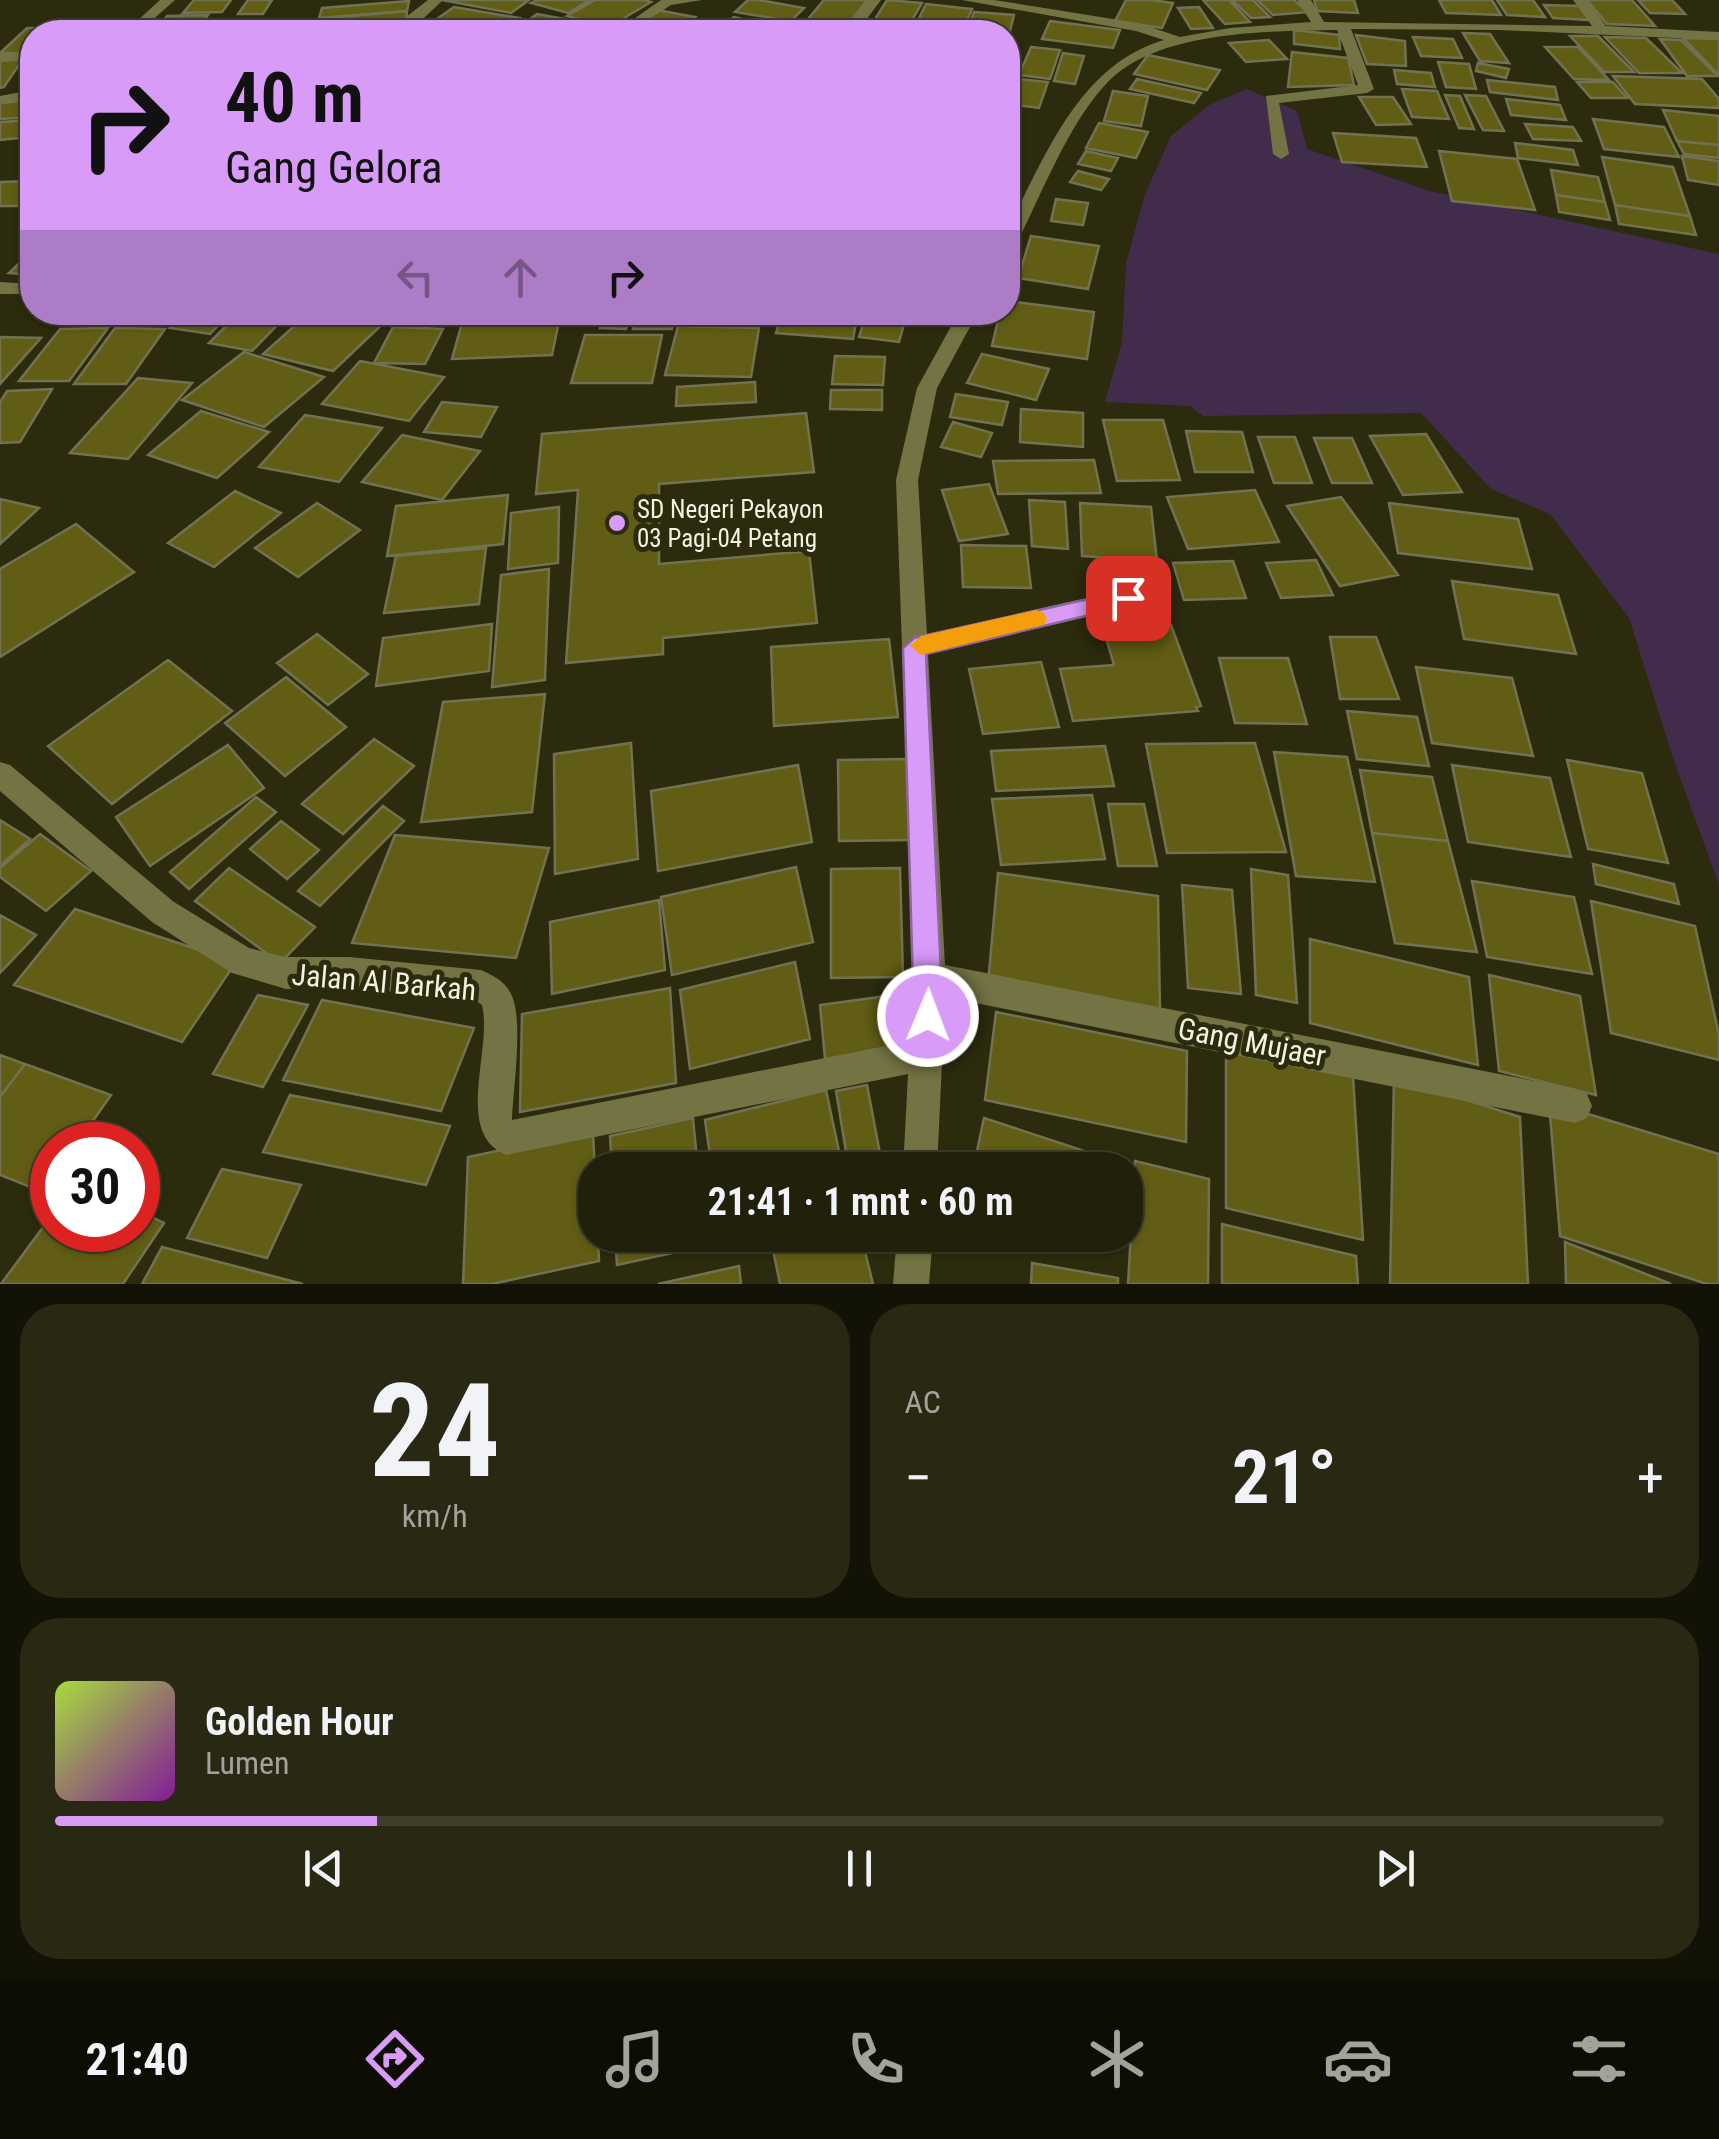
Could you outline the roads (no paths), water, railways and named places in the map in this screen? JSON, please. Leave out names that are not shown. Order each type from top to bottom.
[{"type":"street","points":[[145,20],[168,0]]},
{"type":"street","points":[[411,20],[436,0]]},
{"type":"street","points":[[638,20],[668,0],[695,0]]},
{"type":"street","points":[[969,0],[1107,16],[1175,39]]},
{"type":"street","points":[[1304,0],[1319,24]]},
{"type":"street","points":[[1580,0],[1603,32]]},
{"type":"street","points":[[1020,221],[1099,86],[1132,55],[1175,39],[1319,24],[1719,36]]},
{"type":"street","points":[[1281,154],[1272,99],[1366,89],[1342,24]]},
{"type":"street","points":[[921,1152],[930,978],[906,480],[926,388],[962,325]]},
{"type":"street","points":[[914,648],[1128,598]]},
{"type":"street","name":"Jalan Al Barkah","points":[[0,774],[163,912],[243,962],[286,973],[349,972],[481,986],[493,994],[500,1006],[495,1126],[506,1138],[927,1054]]},
{"type":"street","name":"Gang Mujaer","points":[[930,978],[1575,1106]]},
{"type":"street","points":[[912,1284],[914,1252]]},
{"type":"place","name":"SD Negeri Pekayon 03 Pagi-04 Petang","points":[[617,523]]}]
